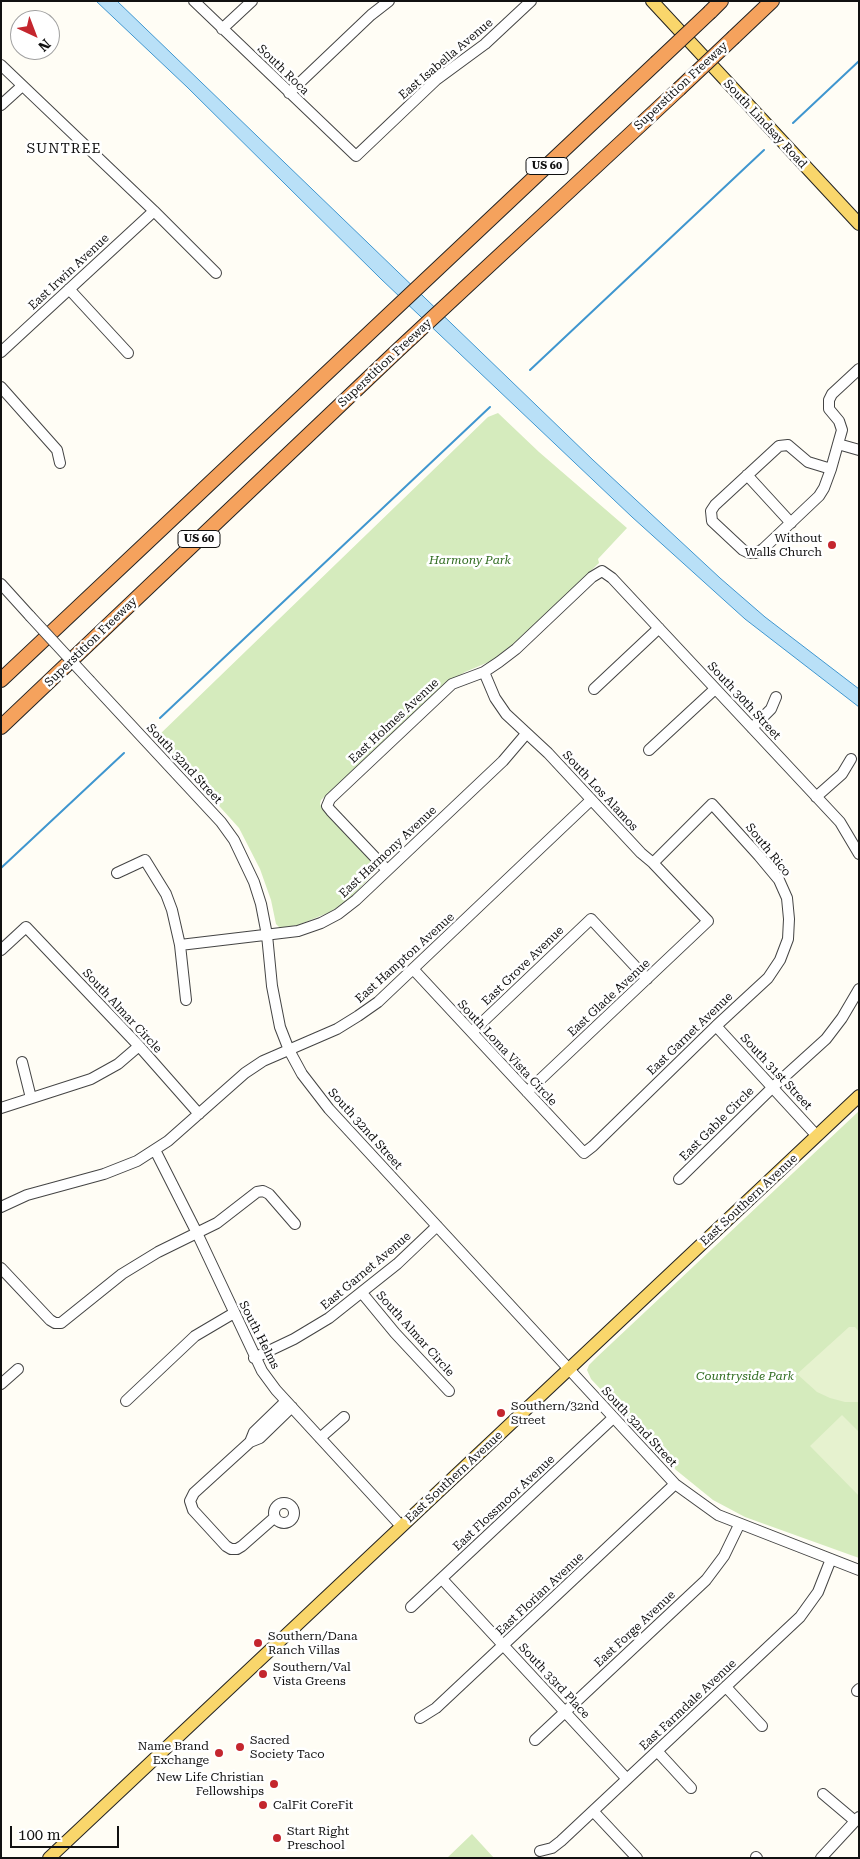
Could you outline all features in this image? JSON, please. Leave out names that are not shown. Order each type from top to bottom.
[{"type":"highway","name":"US 60","points":[[1,680],[721,1]]},
{"type":"highway","name":"Superstition Freeway","points":[[1,728],[397,351],[772,1]]},
{"type":"main road","name":"South Lindsay Road","points":[[652,1],[859,224]]},
{"type":"main road","name":"East Southern Avenue","points":[[49,1858],[859,1096]]},
{"type":"street","name":"South Roca","points":[[194,1],[356,156]]},
{"type":"street","points":[[222,29],[252,1]]},
{"type":"street","points":[[290,93],[371,15],[389,1]]},
{"type":"street","name":"East Isabella Avenue","points":[[356,156],[436,80],[485,44],[531,1]]},
{"type":"street","points":[[1,65],[216,273]]},
{"type":"street","points":[[1,105],[22,86]]},
{"type":"street","name":"East Irwin Avenue","points":[[1,352],[154,211]]},
{"type":"street","points":[[69,290],[128,353]]},
{"type":"street","points":[[831,469],[808,462],[792,446],[785,444],[776,447],[715,505],[711,511],[712,521],[743,550],[752,554],[763,550],[822,494],[831,469],[842,427],[829,409],[828,400],[859,369]]},
{"type":"street","points":[[1,387],[57,450],[60,463]]},
{"type":"street","points":[[838,444],[859,450]]},
{"type":"street","points":[[746,475],[791,523]]},
{"type":"street","name":"South 30th Street","points":[[602,571],[612,578],[840,822],[859,854]]},
{"type":"street","name":"East Holmes Avenue","points":[[387,870],[327,806],[330,800],[452,684],[484,672],[516,649],[592,577],[602,571]]},
{"type":"street","name":"South 32nd Street","points":[[1,584],[221,822],[234,840],[254,882],[261,904],[267,935],[276,1008],[289,1050],[302,1074],[329,1109],[675,1484],[718,1515],[859,1570]]},
{"type":"street","points":[[594,689],[659,628]]},
{"type":"street","name":"South Los Alamos","points":[[484,672],[495,698],[506,714],[548,752],[591,800],[708,922]]},
{"type":"street","points":[[649,750],[715,689]]},
{"type":"street","points":[[752,728],[771,709],[776,697]]},
{"type":"street","name":"East Harmony Avenue","points":[[180,945],[298,931],[321,923],[338,914],[503,761],[526,734]]},
{"type":"street","points":[[816,797],[842,774],[851,759]]},
{"type":"street","name":"East Hampton Avenue","points":[[1,1207],[27,1194],[112,1171],[137,1161],[155,1150],[245,1073],[263,1061],[338,1029],[358,1016],[378,1002],[591,800]]},
{"type":"street","name":"South Rico","points":[[653,863],[712,804],[779,880],[787,898],[789,918]]},
{"type":"street","points":[[117,873],[145,860],[166,894],[172,910],[180,945],[186,1000]]},
{"type":"street","name":"East Garnet Avenue","points":[[584,1153],[768,978],[780,960],[788,939],[789,918]]},
{"type":"street","name":"East Grove Avenue","points":[[472,1032],[591,919],[647,980]]},
{"type":"street","name":"East Glade Avenue","points":[[527,1092],[708,922]]},
{"type":"street","name":"South Almar Circle","points":[[1,950],[26,927],[199,1114]]},
{"type":"street","name":"South Loma Vista Circle","points":[[413,969],[584,1153]]},
{"type":"street","name":"East Gable Circle","points":[[679,1179],[773,1087],[826,1039],[842,1018],[859,989]]},
{"type":"street","name":"South 31st Street","points":[[716,1026],[817,1136]]},
{"type":"street","points":[[1,1108],[91,1080],[118,1064],[138,1046]]},
{"type":"street","points":[[22,1062],[31,1098]]},
{"type":"street","name":"South Helms","points":[[155,1150],[197,1233],[254,1358],[271,1384],[401,1526]]},
{"type":"street","points":[[1,1268],[50,1320],[58,1324],[67,1320],[122,1274],[158,1252],[224,1219],[252,1195],[260,1191],[269,1194],[295,1224]]},
{"type":"street","name":"East Garnet Avenue","points":[[254,1358],[330,1318],[362,1293],[437,1226]]},
{"type":"street","name":"South Almar Circle","points":[[362,1293],[449,1391]]},
{"type":"street","points":[[126,1401],[189,1341],[234,1313]]},
{"type":"street","points":[[1,1384],[18,1369]]},
{"type":"street","points":[[275,1516],[242,1546],[234,1549],[226,1546],[193,1510],[190,1502],[194,1493],[250,1442],[254,1432],[289,1404]]},
{"type":"street","points":[[320,1438],[344,1416]]},
{"type":"street","name":"East Flossmoor Avenue","points":[[411,1607],[613,1418]]},
{"type":"street","name":"East Florian Avenue","points":[[420,1718],[436,1708],[675,1484]]},
{"type":"street","name":"East Forge Avenue","points":[[534,1740],[706,1580],[724,1556],[739,1524]]},
{"type":"street","name":"East Farmdale Avenue","points":[[540,1851],[557,1844],[800,1617],[822,1584],[831,1559]]},
{"type":"street","name":"South 33rd Place","points":[[442,1579],[627,1779]]},
{"type":"street","points":[[726,1687],[762,1726]]},
{"type":"street","points":[[657,1751],[691,1788]]},
{"type":"street","points":[[821,1858],[857,1819],[822,1794]]},
{"type":"street","points":[[593,1811],[637,1858]]},
{"type":"green space","name":"Harmony Park","points":[[498,413],[539,452],[627,528],[598,559],[599,563],[508,650],[491,661],[465,672],[443,686],[321,800],[322,808],[374,863],[377,870],[348,900],[330,912],[298,925],[280,928],[276,924],[271,900],[260,869],[239,828],[157,737],[488,417]]},
{"type":"green space","name":"Countryside Park","points":[[859,1111],[859,1558],[745,1517],[713,1500],[676,1470],[591,1379],[587,1370],[597,1357]]},
{"type":"green space","points":[[849,1327],[855,1327],[859,1332],[858,1402],[845,1402],[830,1398],[817,1392],[797,1374]]},
{"type":"green space","points":[[842,1415],[859,1432],[859,1496],[810,1446]]},
{"type":"green space","points":[[472,1834],[494,1858],[447,1858]]},
{"type":"water","points":[[96,1],[117,1],[593,460],[720,578],[765,617],[859,689],[859,707],[745,619],[632,517],[381,279],[187,87]]},
{"type":"waterway","points":[[793,123],[859,61]]},
{"type":"waterway","points":[[530,370],[764,150]]},
{"type":"waterway","points":[[160,718],[490,407]]},
{"type":"waterway","points":[[1,868],[124,753]]},
{"type":"place","name":"Without Walls Church","points":[[832,545]]},
{"type":"place","name":"Southern/32nd Street","points":[[501,1413]]},
{"type":"place","name":"Southern/Dana Ranch Villas","points":[[258,1643]]},
{"type":"place","name":"Southern/Val Vista Greens","points":[[263,1674]]},
{"type":"place","name":"Sacred Society Taco","points":[[240,1747]]},
{"type":"place","name":"Name Brand Exchange","points":[[219,1753]]},
{"type":"place","name":"New Life Christian Fellowships","points":[[274,1784]]},
{"type":"place","name":"CalFit CoreFit","points":[[263,1805]]},
{"type":"place","name":"Start Right Preschool","points":[[277,1838]]},
{"type":"district","name":"SUNTREE","points":[[64,149]]}]
